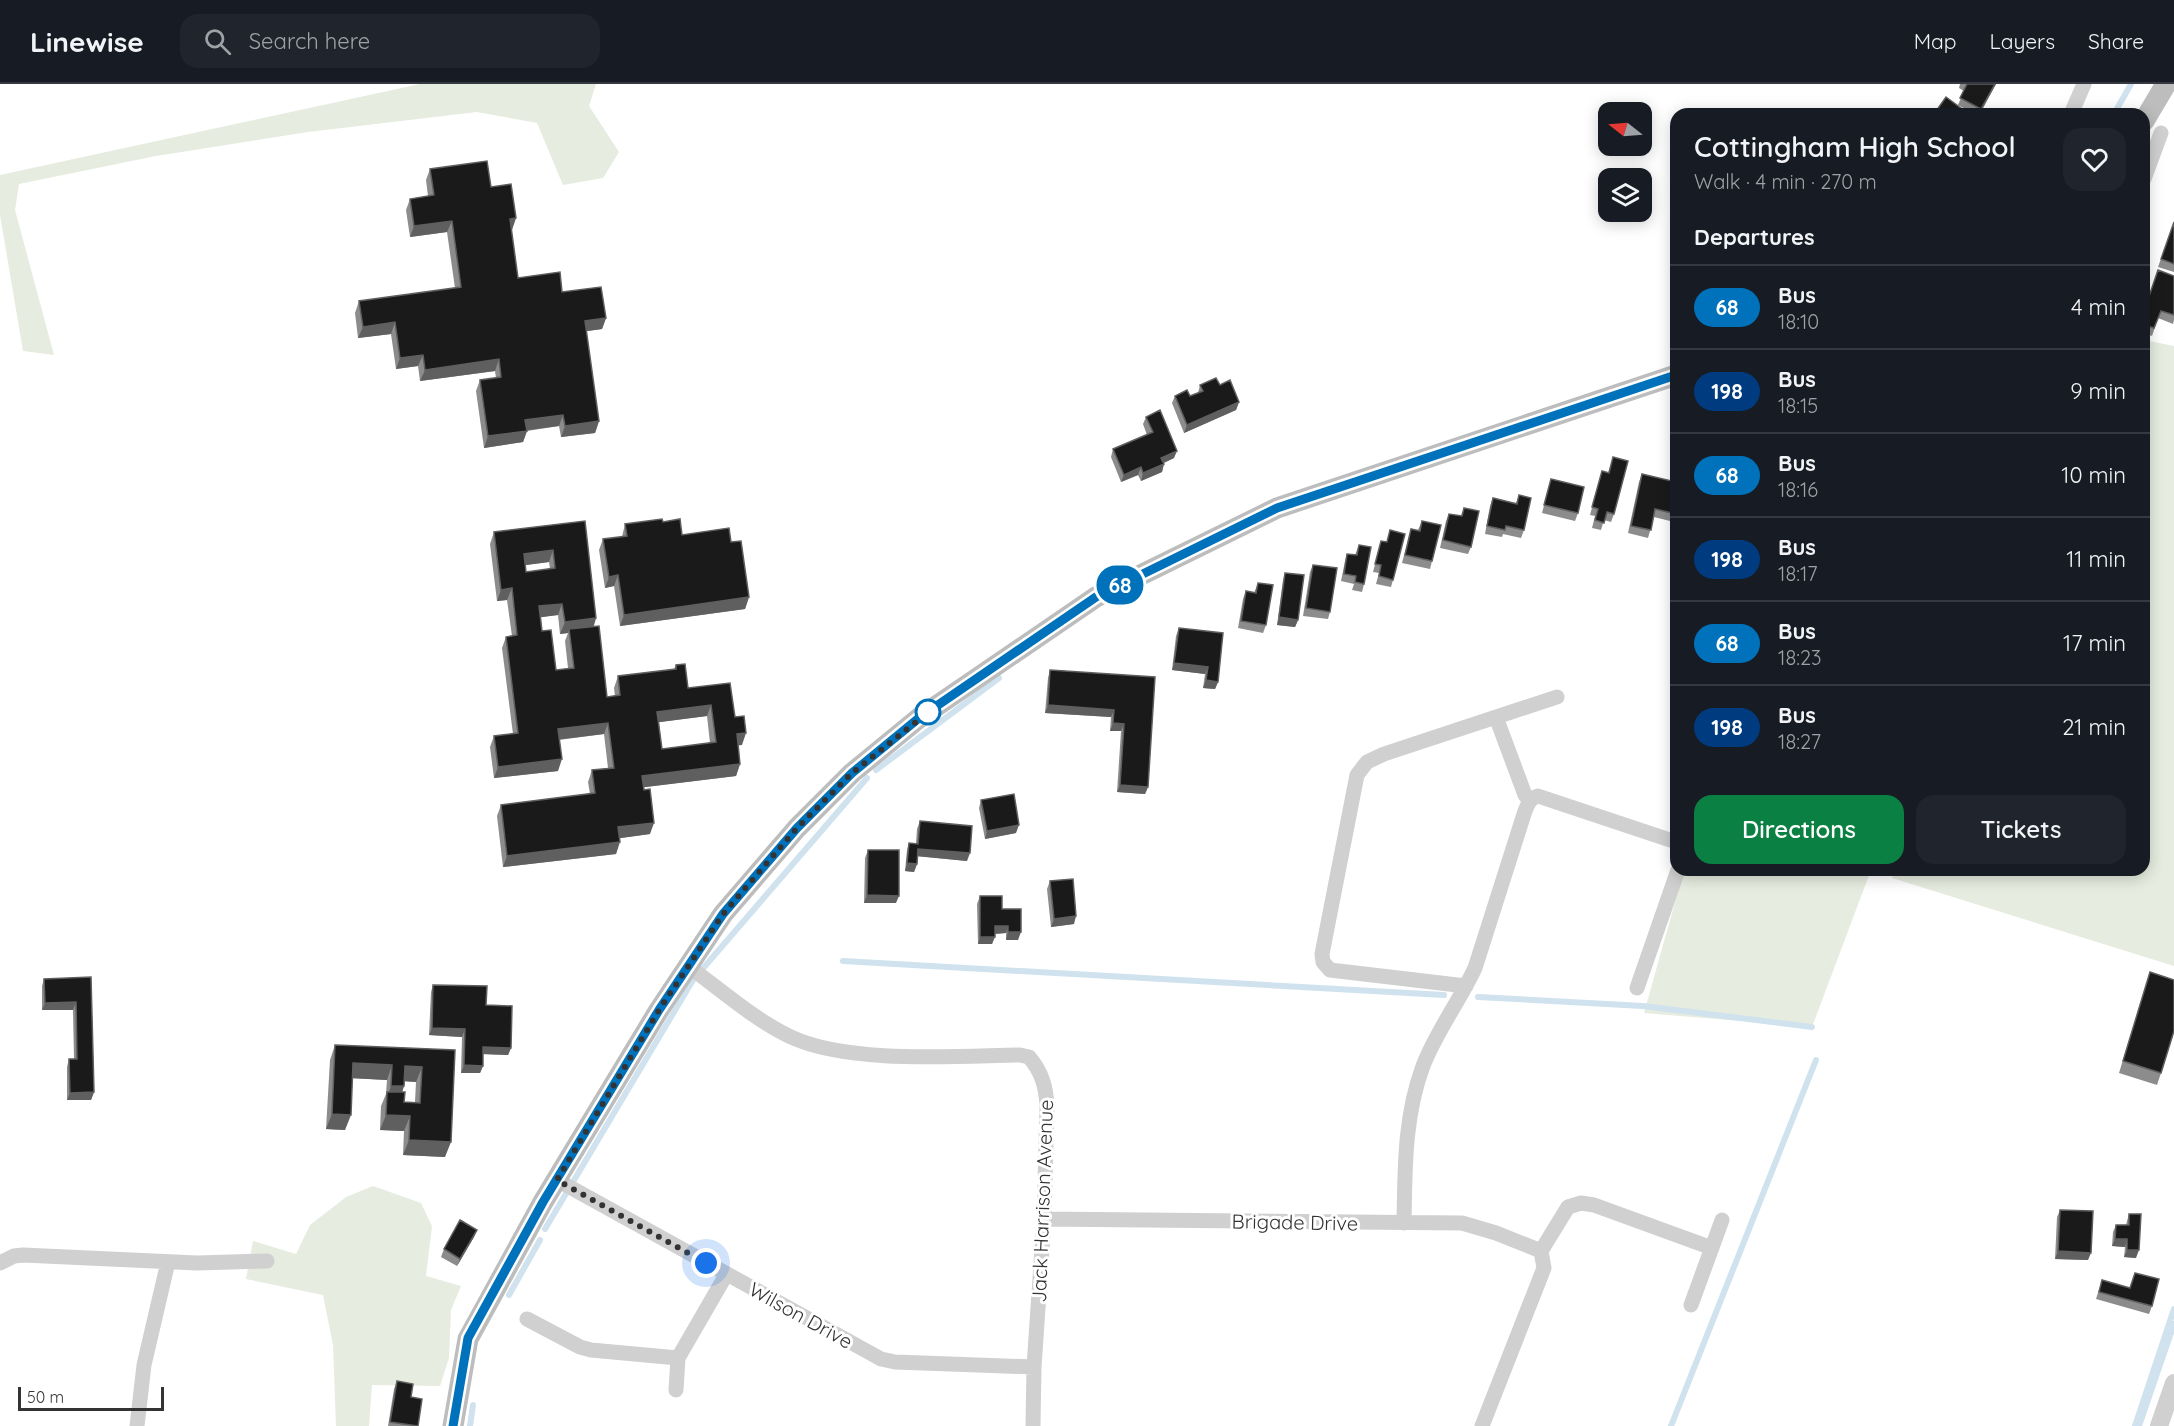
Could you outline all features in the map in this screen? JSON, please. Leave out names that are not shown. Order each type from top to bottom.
[{"type":"main road","points":[[2150,111],[2166,84]]},
{"type":"main road","points":[[453,1426],[468,1338],[557,1180],[659,1010],[723,914],[797,828],[852,773],[919,718],[1096,597],[1277,508],[1670,377]]},
{"type":"street","points":[[2074,108],[2084,84]]},
{"type":"street","points":[[2150,163],[2161,133]]},
{"type":"street","points":[[1466,986],[1330,970],[1323,962],[1322,954],[1357,774],[1368,762],[1384,754],[1557,697]]},
{"type":"street","points":[[1496,717],[1525,795],[1530,801]]},
{"type":"street","points":[[1404,1222],[1409,1116],[1415,1089],[1423,1065],[1437,1036],[1475,968],[1530,801],[1538,796],[1670,840]]},
{"type":"street","points":[[1637,988],[1676,876]]},
{"type":"street","name":"Jack Harrison Avenue","points":[[688,966],[773,1027],[792,1038],[810,1044],[837,1050],[883,1055],[1029,1057],[1037,1066],[1046,1089],[1044,1219],[1034,1367],[1033,1426]]},
{"type":"street","name":"Wilson Drive","points":[[557,1180],[881,1359],[895,1362],[1034,1367]]},
{"type":"street","points":[[1482,1426],[1544,1268],[1541,1251],[1568,1207],[1581,1203],[1594,1205],[1712,1248]]},
{"type":"street","name":"Brigade Drive","points":[[1044,1219],[1462,1223],[1496,1233],[1541,1251]]},
{"type":"street","points":[[1691,1305],[1722,1220]]},
{"type":"street","points":[[0,1263],[14,1256],[23,1255],[168,1262],[267,1261]]},
{"type":"street","points":[[137,1426],[144,1365],[168,1262]]},
{"type":"street","points":[[676,1390],[678,1358],[726,1275]]},
{"type":"street","points":[[527,1319],[580,1347],[591,1350],[678,1358]]},
{"type":"street","points":[[2159,1426],[2174,1383]]},
{"type":"shaded area","points":[[420,84],[596,84],[589,106],[619,152],[603,178],[563,185],[537,123],[477,112],[308,132],[156,156],[19,184],[15,210],[54,355],[23,351],[0,215],[0,175]]},
{"type":"shaded area","points":[[2150,341],[2174,346],[2174,966],[1892,878],[1893,876],[2150,876]]},
{"type":"shaded area","points":[[1682,876],[1869,876],[1812,1027],[1644,1013]]},
{"type":"shaded area","points":[[373,1186],[421,1203],[432,1226],[426,1276],[461,1286],[451,1310],[449,1358],[440,1386],[372,1385],[369,1426],[336,1426],[333,1345],[323,1295],[246,1279],[253,1241],[296,1254],[310,1225],[346,1197]]},
{"type":"building","points":[[1967,84],[1995,84],[1982,108],[1960,98]]},
{"type":"building","points":[[1946,97],[1961,108],[1938,108]]},
{"type":"building","points":[[487,161],[491,187],[511,184],[516,218],[510,219],[518,278],[560,272],[562,292],[601,287],[606,318],[585,321],[599,421],[565,426],[563,415],[525,420],[527,431],[488,436],[480,380],[501,377],[499,359],[425,370],[423,355],[400,358],[395,322],[363,327],[359,301],[461,287],[452,221],[414,226],[410,199],[434,195],[430,169]]},
{"type":"building","points":[[2174,222],[2174,264],[2161,259]]},
{"type":"building","points":[[2158,270],[2174,276],[2174,315],[2161,311],[2154,328],[2150,327],[2150,293]]},
{"type":"building","points":[[1216,378],[1220,385],[1230,380],[1239,402],[1187,425],[1175,396],[1187,390],[1190,396],[1203,391],[1200,385]]},
{"type":"building","points":[[1160,410],[1177,451],[1161,458],[1164,464],[1143,473],[1141,467],[1124,475],[1113,449],[1153,432],[1146,417]]},
{"type":"building","points":[[1613,457],[1628,461],[1614,514],[1607,512],[1604,523],[1595,520],[1598,509],[1592,507],[1602,471],[1609,473]]},
{"type":"building","points":[[1642,474],[1670,481],[1670,513],[1655,509],[1651,530],[1631,526]]},
{"type":"building","points":[[1551,479],[1584,487],[1578,513],[1544,505]]},
{"type":"building","points":[[1519,495],[1531,498],[1524,530],[1506,526],[1505,530],[1487,526],[1493,498],[1517,504]]},
{"type":"building","points":[[1464,508],[1479,511],[1471,547],[1443,540],[1449,514],[1462,516]]},
{"type":"building","points":[[662,519],[663,522],[680,519],[682,535],[729,528],[731,542],[741,541],[749,597],[624,615],[618,575],[609,577],[603,539],[627,536],[625,524]]},
{"type":"building","points":[[585,521],[596,618],[565,622],[562,604],[539,606],[542,631],[551,630],[556,670],[574,668],[569,629],[599,626],[607,697],[620,695],[618,676],[676,669],[676,665],[685,664],[688,688],[730,683],[735,717],[744,716],[746,733],[737,734],[740,764],[642,776],[644,790],[650,789],[654,823],[618,827],[620,842],[507,856],[501,805],[595,793],[592,770],[614,768],[608,723],[558,729],[562,759],[498,767],[494,736],[518,733],[506,637],[517,635],[512,588],[501,590],[494,532]],"holes":[[[553,550],[555,568],[526,572],[524,554]],[[711,705],[716,742],[662,749],[657,712]]]},
{"type":"building","points":[[1422,521],[1441,525],[1432,561],[1405,555],[1411,529],[1420,531]]},
{"type":"building","points":[[1390,530],[1405,534],[1393,580],[1379,576],[1381,565],[1375,564],[1381,541],[1387,542]]},
{"type":"building","points":[[1359,545],[1371,547],[1364,584],[1355,582],[1356,576],[1344,574],[1347,554],[1357,555]]},
{"type":"building","points":[[1313,565],[1337,568],[1330,612],[1306,608]]},
{"type":"building","points":[[1285,573],[1304,575],[1298,620],[1279,617]]},
{"type":"building","points":[[1258,583],[1273,585],[1266,625],[1241,621],[1246,591],[1256,593]]},
{"type":"building","points":[[1179,628],[1223,633],[1218,682],[1206,680],[1208,667],[1174,663]]},
{"type":"building","points":[[1050,670],[1155,677],[1148,787],[1120,785],[1124,724],[1113,723],[1114,710],[1048,705]]},
{"type":"building","points":[[1014,794],[1019,825],[987,831],[981,800]]},
{"type":"building","points":[[920,821],[972,826],[970,853],[918,849],[917,864],[907,863],[909,843],[918,844]]},
{"type":"building","points":[[868,850],[899,850],[899,896],[867,895]]},
{"type":"building","points":[[1073,879],[1076,916],[1054,919],[1050,881]]},
{"type":"building","points":[[980,896],[1002,896],[1002,909],[1021,909],[1021,932],[1008,932],[1008,926],[995,926],[995,937],[980,937]]},
{"type":"building","points":[[2150,972],[2174,980],[2174,1031],[2161,1073],[2123,1061]]},
{"type":"building","points":[[91,977],[94,1092],[70,1093],[69,1059],[77,1059],[76,1002],[45,1003],[44,979]]},
{"type":"building","points":[[433,985],[487,986],[486,1005],[512,1006],[511,1048],[483,1047],[483,1066],[464,1065],[465,1029],[432,1028]]},
{"type":"building","points":[[335,1045],[455,1050],[451,1142],[409,1140],[410,1116],[386,1115],[387,1092],[405,1092],[404,1102],[420,1103],[422,1067],[405,1066],[404,1086],[391,1086],[392,1065],[353,1063],[351,1115],[332,1114]]},
{"type":"building","points":[[2060,1210],[2093,1211],[2091,1253],[2058,1251]]},
{"type":"building","points":[[2129,1214],[2141,1214],[2139,1250],[2127,1250],[2127,1239],[2115,1239],[2116,1225],[2129,1225]]},
{"type":"building","points":[[460,1220],[477,1230],[460,1259],[444,1249]]},
{"type":"building","points":[[2135,1273],[2159,1279],[2152,1306],[2099,1292],[2102,1280],[2130,1288]]},
{"type":"building","points":[[397,1381],[413,1384],[411,1397],[422,1399],[418,1426],[390,1422]]},
{"type":"waterway","points":[[2117,108],[2131,84]]},
{"type":"waterway","points":[[876,770],[999,678]]},
{"type":"waterway","points":[[545,1229],[693,980],[867,778]]},
{"type":"waterway","points":[[843,961],[1444,995]]},
{"type":"waterway","points":[[1478,997],[1643,1006],[1812,1027]]},
{"type":"waterway","points":[[1671,1426],[1816,1060]]},
{"type":"waterway","points":[[509,1295],[540,1240]]},
{"type":"waterway","points":[[2135,1426],[2174,1309]]},
{"type":"waterway","points":[[2139,1426],[2174,1324]]},
{"type":"waterway","points":[[470,1426],[473,1405]]},
{"type":"bus line","name":"68","points":[[453,1426],[468,1338],[543,1202],[659,1010],[723,914],[797,828],[852,773],[919,718],[1096,597],[1277,508],[1670,377]]},
{"type":"route","points":[[706,1263],[557,1180],[659,1010],[723,914],[797,828],[852,773],[936,706],[928,712]]}]
